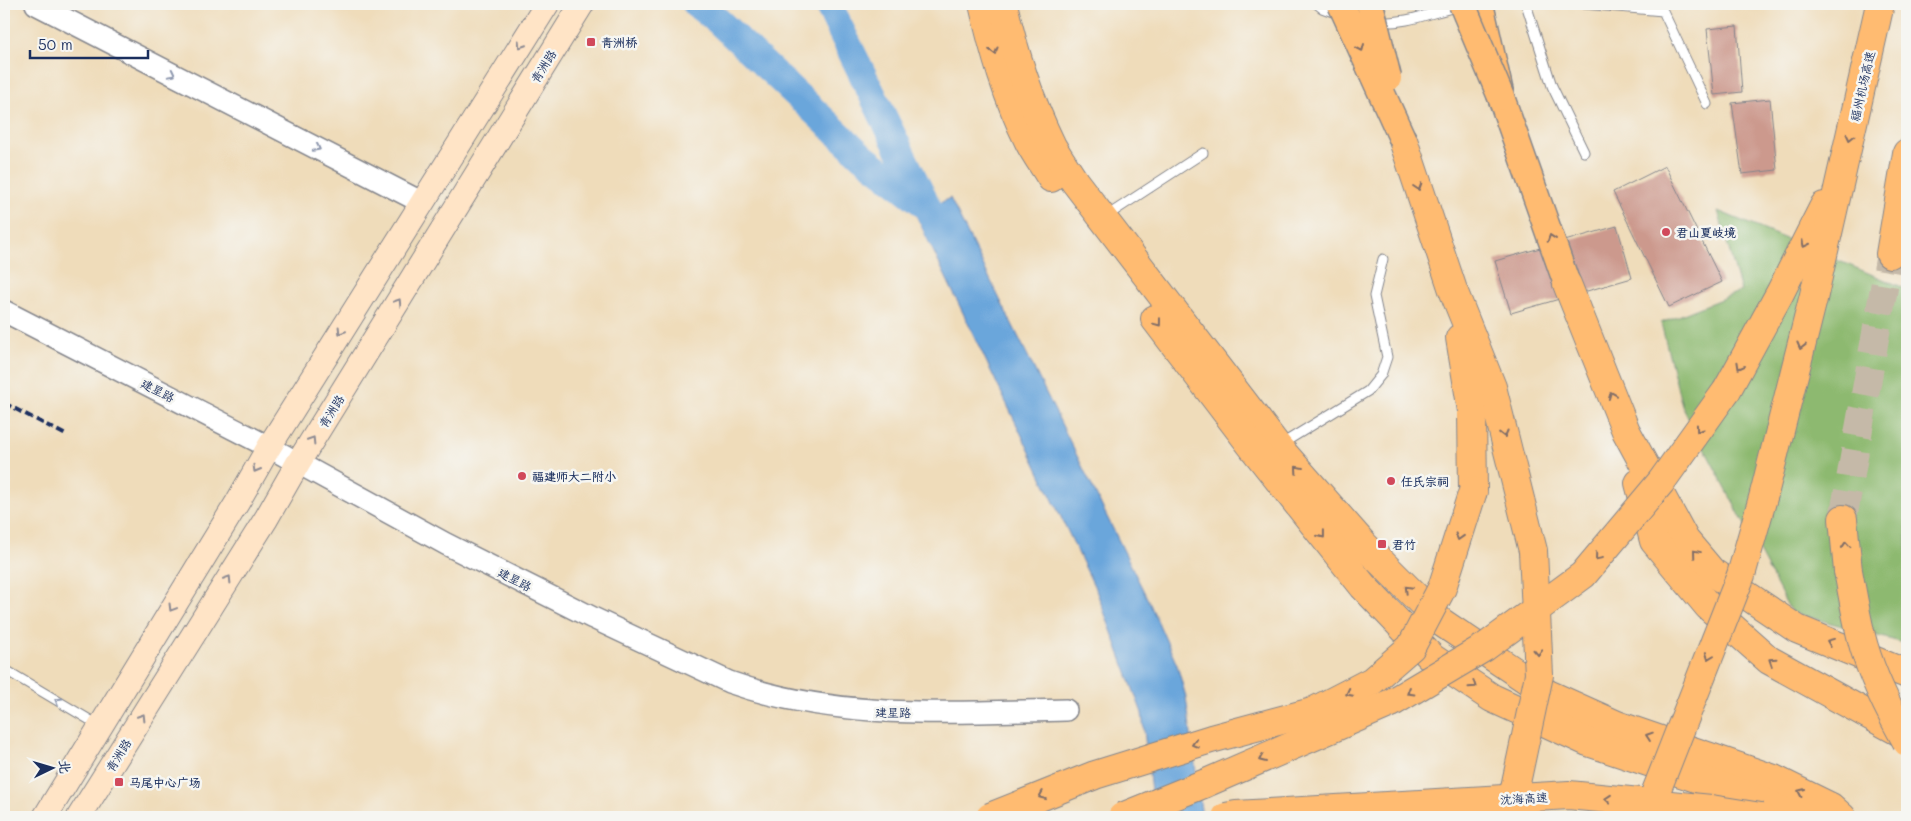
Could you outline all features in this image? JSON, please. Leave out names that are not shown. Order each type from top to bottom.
[{"type":"highway","points":[[983,4],[1001,76],[1016,115],[1030,144],[1061,194],[1254,449],[1338,556],[1363,586],[1432,658],[1492,698],[1588,742],[1756,798],[1795,817]]},
{"type":"highway","points":[[1003,4],[1026,84],[1053,148],[1075,182],[1278,447],[1364,545],[1441,622],[1548,694],[1617,725],[1774,780],[1831,807],[1842,817]]},
{"type":"highway","name":"福州机场高速","points":[[1843,169],[1880,4]]},
{"type":"highway","points":[[1402,140],[1452,290],[1492,387],[1533,551],[1539,675],[1513,797],[1512,817]]},
{"type":"highway","points":[[1890,254],[1907,153]]},
{"type":"highway","points":[[1122,817],[1391,703],[1485,647],[1583,575],[1661,482],[1727,390],[1780,293],[1843,169]]},
{"type":"highway","points":[[1646,817],[1741,575],[1764,494],[1813,299],[1843,169]]},
{"type":"highway","points":[[1567,284],[1626,431],[1685,540],[1712,572],[1797,629],[1907,674]]},
{"type":"highway","points":[[990,817],[1095,775],[1211,739],[1312,712],[1372,681],[1411,646],[1442,588],[1473,491],[1472,411],[1452,290]]},
{"type":"highway","points":[[1626,431],[1654,541],[1708,606],[1769,660],[1907,736]]},
{"type":"highway","points":[[1843,519],[1848,571],[1864,647],[1877,683],[1893,718],[1907,742]]},
{"type":"highway","name":"沈海高速","points":[[1226,817],[1236,814],[1569,795],[1711,809],[1761,817]]},
{"type":"main road","points":[[45,817],[232,511],[268,447],[547,4]]},
{"type":"main road","name":"青洲路","points":[[79,817],[266,518],[424,258],[582,4]]},
{"type":"main road","points":[[1462,4],[1501,97],[1567,284]]},
{"type":"main road","points":[[1480,4],[1501,97]]},
{"type":"main road","points":[[1358,12],[1402,140]]},
{"type":"main road","points":[[397,240],[424,258]]},
{"type":"street","points":[[36,4],[421,202]]},
{"type":"street","name":"建星路","points":[[4,311],[268,447],[446,544],[575,609],[729,682],[749,689],[830,706],[873,711],[1066,710]]},
{"type":"lane","points":[[1317,4],[1322,8],[1358,12],[1388,23],[1410,21],[1435,12],[1472,4]]},
{"type":"lane","points":[[1526,4],[1552,86],[1584,152]]},
{"type":"lane","points":[[1584,4],[1663,11],[1707,104]]},
{"type":"lane","points":[[1102,219],[1203,153]]},
{"type":"lane","points":[[1278,447],[1368,391],[1381,376],[1387,357],[1374,296],[1383,260]]},
{"type":"lane","points":[[4,669],[100,726]]},
{"type":"green space","points":[[1718,211],[1907,289],[1907,644],[1791,612],[1682,406],[1661,323],[1741,291]]},
{"type":"water","points":[[950,198],[1150,604],[1177,665],[1186,697],[1202,817],[1154,817],[1142,713],[1096,590],[916,215]]},
{"type":"building","points":[[1737,26],[1742,92],[1714,95],[1707,29]]},
{"type":"building","points":[[1770,99],[1777,170],[1742,174],[1732,103]]},
{"type":"building","points":[[1665,166],[1722,282],[1669,307],[1613,192]]},
{"type":"building","points":[[1617,226],[1632,278],[1511,313],[1495,261]]},
{"type":"waterway","points":[[696,4],[717,20],[863,157],[924,204]]},
{"type":"waterway","points":[[828,4],[945,243]]},
{"type":"tunnel","points":[[1843,519],[1890,254]]},
{"type":"railway","points":[[4,403],[68,436]]},
{"type":"place","name":"青洲桥","points":[[591,42]]},
{"type":"place","name":"君山夏岐境","points":[[1666,232]]},
{"type":"place","name":"福建师大二附小","points":[[522,476]]},
{"type":"place","name":"任氏宗祠","points":[[1391,481]]},
{"type":"place","name":"君竹","points":[[1382,544]]},
{"type":"place","name":"马尾中心广场","points":[[119,782]]}]
